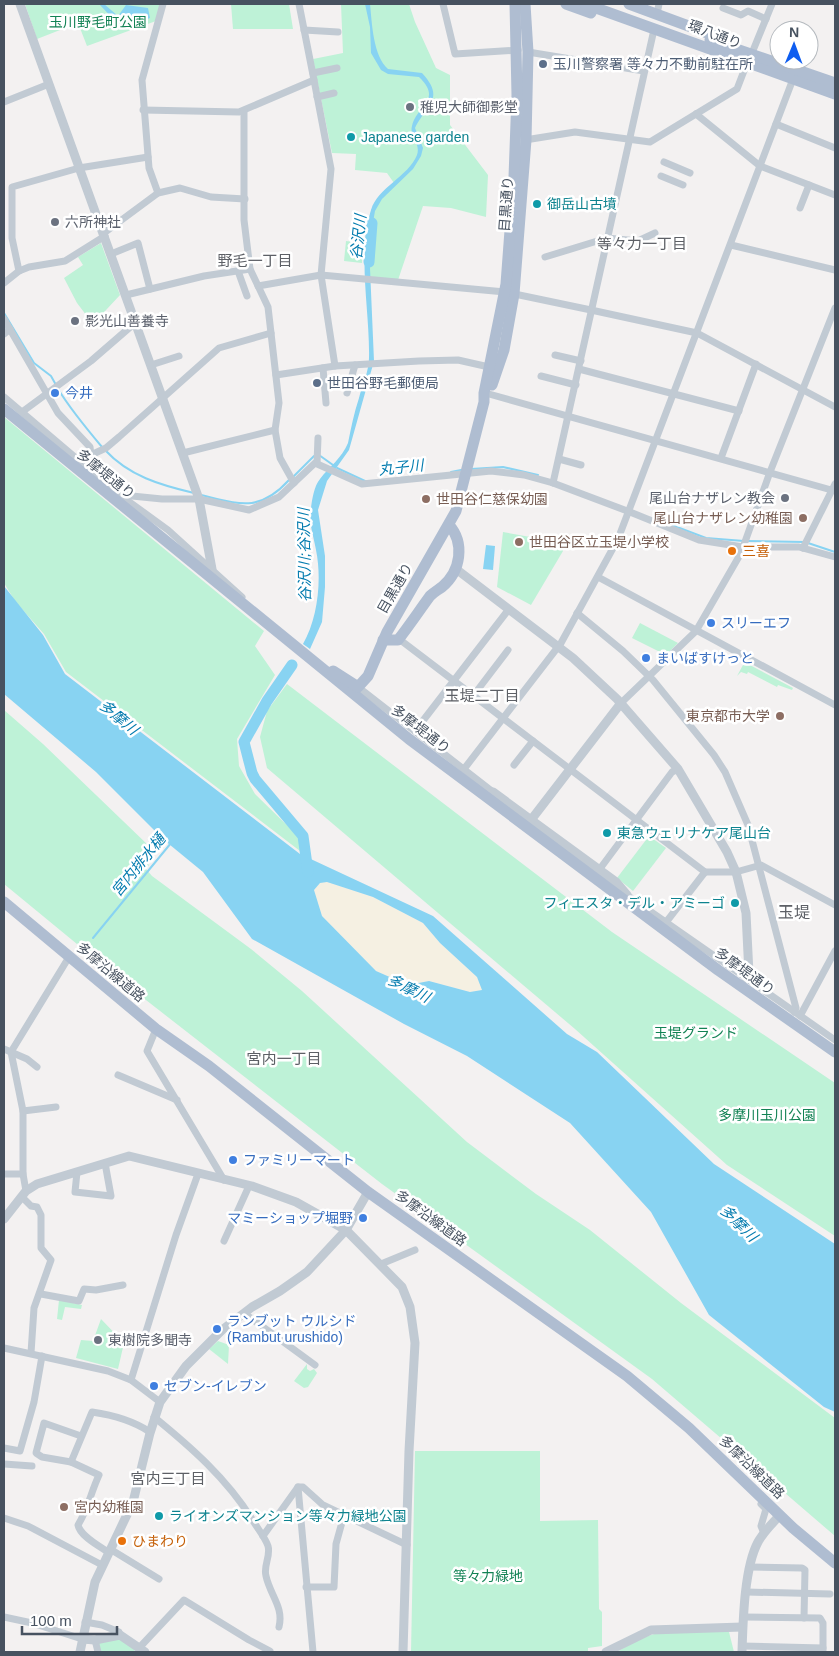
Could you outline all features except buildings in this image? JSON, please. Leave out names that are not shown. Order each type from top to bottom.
[{"type":"main road","name":"目黒通り","points":[[515,4],[523,51]]},
{"type":"main road","name":"目黒通り","points":[[358,687],[368,676],[383,640],[449,525],[458,504],[487,398],[504,350],[510,293],[520,140],[525,4]]},
{"type":"main road","points":[[566,4],[710,55],[749,58]]},
{"type":"main road","name":"環八通り","points":[[585,4],[749,58],[835,83]]},
{"type":"main road","name":"環八通り","points":[[607,4],[749,58],[793,79],[835,94]]},
{"type":"main road","points":[[629,4],[658,9],[717,36],[749,58]]},
{"type":"main road","name":"目黒通り","points":[[487,398],[490,368],[510,293]]},
{"type":"main road","name":"多摩堤通り","points":[[4,409],[253,614],[409,739],[835,1052]]},
{"type":"main road","points":[[383,640],[396,642],[431,596],[443,586],[456,569],[459,548],[457,535],[449,525]]},
{"type":"main road","points":[[319,667],[333,671],[358,687]]},
{"type":"main road","name":"多摩沿線道路","points":[[4,902],[156,1029],[209,1066],[368,1192],[627,1376],[689,1428],[780,1515],[835,1563]]},
{"type":"street","points":[[20,4],[199,497],[212,569]]},
{"type":"street","points":[[158,193],[149,168],[142,80],[163,4]]},
{"type":"street","points":[[299,4],[331,169],[322,275],[335,366]]},
{"type":"street","points":[[443,4],[455,54],[523,51],[644,72]]},
{"type":"street","points":[[520,140],[575,132],[651,142],[737,89],[772,4]]},
{"type":"street","points":[[724,8],[741,15],[748,11],[766,19]]},
{"type":"street","points":[[304,30],[338,32]]},
{"type":"street","points":[[554,480],[652,34]]},
{"type":"street","points":[[143,110],[244,111],[313,76],[337,68]]},
{"type":"street","points":[[464,770],[558,646],[598,577],[631,509],[793,79]]},
{"type":"street","points":[[4,102],[49,84]]},
{"type":"street","points":[[317,97],[334,93]]},
{"type":"street","points":[[244,111],[244,220],[250,269],[268,307],[279,403],[274,430],[280,458],[291,479]]},
{"type":"street","points":[[696,114],[760,166],[835,195]]},
{"type":"street","points":[[776,124],[835,148]]},
{"type":"street","points":[[19,271],[12,238],[12,187],[79,168],[148,157]]},
{"type":"street","points":[[664,162],[690,173]]},
{"type":"street","points":[[661,176],[683,185]]},
{"type":"street","points":[[800,208],[809,185]]},
{"type":"street","points":[[4,283],[19,271],[64,261],[104,234],[158,193],[180,188],[211,197],[245,199]]},
{"type":"street","points":[[545,257],[607,238],[638,241],[655,233]]},
{"type":"street","points":[[111,254],[138,243],[150,289]]},
{"type":"street","points":[[731,245],[835,270]]},
{"type":"street","points":[[126,295],[250,269]]},
{"type":"street","points":[[238,271],[247,296]]},
{"type":"street","points":[[258,286],[322,275],[510,293],[697,333],[835,407]]},
{"type":"street","points":[[531,820],[621,703],[696,631],[744,544],[770,472],[835,308]]},
{"type":"street","points":[[4,319],[7,331],[58,413],[85,440],[93,454],[93,472]]},
{"type":"street","points":[[22,412],[58,386],[136,322]]},
{"type":"street","points":[[93,454],[103,449],[219,348],[271,333]]},
{"type":"street","points":[[555,355],[580,365],[674,394],[739,411]]},
{"type":"street","points":[[151,365],[179,356]]},
{"type":"street","points":[[276,376],[335,366],[376,363],[458,360],[490,368]]},
{"type":"street","points":[[721,458],[756,364]]},
{"type":"street","points":[[347,393],[355,365]]},
{"type":"street","points":[[322,368],[326,403]]},
{"type":"street","points":[[541,376],[576,385]]},
{"type":"street","points":[[4,397],[212,569],[248,602],[253,614]]},
{"type":"street","points":[[487,398],[657,440],[834,488],[805,544]]},
{"type":"street","points":[[183,454],[274,430]]},
{"type":"street","points":[[317,463],[318,438]]},
{"type":"street","points":[[559,459],[581,465]]},
{"type":"street","points":[[122,495],[162,499],[199,497],[249,510],[279,497],[291,479],[310,465],[317,463],[362,484],[467,470],[503,472],[554,480],[631,509],[699,540],[744,544],[805,544],[835,557]]},
{"type":"street","points":[[456,569],[558,646],[621,703],[678,769],[727,852],[736,872],[743,896],[747,922],[749,974],[746,979]]},
{"type":"street","points":[[598,577],[835,705]]},
{"type":"street","points":[[415,732],[509,609]]},
{"type":"street","points":[[577,613],[623,651],[649,676],[714,755],[725,772],[748,824],[797,1014]]},
{"type":"street","points":[[399,639],[705,872],[736,872],[759,865],[835,905]]},
{"type":"street","points":[[473,696],[508,650]]},
{"type":"street","points":[[358,687],[464,770],[599,870],[625,898],[667,921],[746,979],[835,1040]]},
{"type":"street","points":[[514,765],[533,741]]},
{"type":"street","points":[[599,870],[672,772],[678,769]]},
{"type":"street","points":[[667,921],[705,872]]},
{"type":"street","points":[[797,1014],[835,950]]},
{"type":"street","points":[[7,1051],[69,957]]},
{"type":"street","points":[[156,1029],[147,1051],[224,1180]]},
{"type":"street","points":[[7,1051],[37,1067]]},
{"type":"street","points":[[7,1051],[23,1111],[24,1194],[32,1206],[38,1207],[41,1248],[51,1260],[41,1294],[34,1308],[31,1354]]},
{"type":"street","points":[[118,1075],[177,1100]]},
{"type":"street","points":[[23,1111],[56,1108]]},
{"type":"street","points":[[4,1219],[24,1194],[37,1184],[129,1156],[249,1186],[296,1202],[346,1230],[381,1264],[402,1287],[408,1299],[415,1333],[403,1652]]},
{"type":"street","points":[[77,1172],[75,1192],[110,1196],[105,1163]]},
{"type":"street","points":[[4,1174],[23,1174]]},
{"type":"street","points":[[131,1380],[176,1235],[198,1174]]},
{"type":"street","points":[[224,1241],[249,1186]]},
{"type":"street","points":[[80,1652],[85,1622],[102,1564],[133,1502],[154,1417],[160,1402],[186,1366],[222,1330],[244,1313],[307,1272],[346,1230],[368,1192]]},
{"type":"street","points":[[381,1264],[415,1250]]},
{"type":"street","points":[[41,1294],[80,1301],[84,1290],[96,1290],[123,1285]]},
{"type":"street","points":[[244,1313],[315,1365]]},
{"type":"street","points":[[4,1348],[95,1367],[131,1380],[160,1402]]},
{"type":"street","points":[[4,1448],[20,1451],[34,1402],[42,1356]]},
{"type":"street","points":[[71,1462],[92,1412],[114,1415],[139,1424],[150,1432]]},
{"type":"street","points":[[154,1417],[202,1456],[237,1496],[263,1536],[269,1554],[265,1574],[279,1605],[281,1614],[279,1627]]},
{"type":"street","points":[[81,1436],[44,1424],[36,1453],[42,1457],[71,1462],[99,1475],[91,1493],[88,1509],[78,1525],[79,1529],[89,1538],[159,1579]]},
{"type":"street","points":[[4,1464],[32,1466]]},
{"type":"street","points":[[298,1486],[303,1488],[322,1506],[407,1545]]},
{"type":"street","points":[[263,1536],[298,1486]]},
{"type":"street","points":[[298,1486],[313,1652]]},
{"type":"street","points":[[757,1501],[766,1509],[761,1526],[764,1532]]},
{"type":"street","points":[[306,1586],[334,1587],[336,1544],[344,1515]]},
{"type":"street","points":[[744,1617],[820,1618],[822,1620],[823,1650],[742,1649],[742,1627],[752,1556],[764,1532],[780,1515]]},
{"type":"street","points":[[4,1518],[28,1526],[102,1564]]},
{"type":"street","points":[[750,1566],[802,1568],[805,1570],[804,1618]]},
{"type":"street","points":[[747,1592],[830,1594]]},
{"type":"street","points":[[85,1622],[112,1628],[120,1632],[120,1635],[139,1650],[184,1600],[270,1651]]},
{"type":"street","points":[[4,1617],[32,1623],[82,1639],[95,1640],[120,1635]]},
{"type":"street","points":[[606,1652],[651,1630],[742,1627]]},
{"type":"street","points":[[95,1640],[98,1652]]},
{"type":"green space","name":"玉川野毛町公園","points":[[25,4],[161,4],[156,21],[87,46],[78,23],[37,39]]},
{"type":"green space","points":[[231,4],[289,4],[293,29],[233,29]]},
{"type":"green space","points":[[341,4],[409,4],[436,68],[450,75],[450,125],[488,175],[486,217],[451,208],[423,206],[398,280],[366,276],[369,218],[379,197],[394,183],[387,173],[355,170],[356,154],[332,153],[313,59],[343,53]]},
{"type":"green space","points":[[346,241],[362,243],[362,263],[344,261]]},
{"type":"green space","points":[[101,243],[120,295],[93,324],[77,303],[64,278],[83,265],[78,257]]},
{"type":"green space","points":[[4,417],[264,631],[255,646],[275,675],[237,739],[239,766],[255,794],[298,836],[302,849],[300,851],[66,672],[44,634],[15,601],[4,583]]},
{"type":"green space","points":[[503,532],[558,542],[563,551],[531,605],[497,587]]},
{"type":"green space","points":[[640,623],[678,643],[666,655],[632,638]]},
{"type":"green space","points":[[748,664],[793,688],[792,690],[778,685],[777,687],[748,672],[747,674],[741,672],[737,676],[743,665]]},
{"type":"green space","name":"多摩川玉川公園","points":[[287,684],[612,932],[835,1083],[835,1236],[727,1165],[575,1029],[267,768],[260,737],[267,711]]},
{"type":"green space","points":[[4,710],[43,744],[149,846],[139,856],[149,865],[146,869],[152,876],[251,949],[302,991],[467,1142],[536,1194],[590,1230],[681,1303],[835,1418],[835,1536],[652,1379],[382,1184],[128,986],[4,884]]},
{"type":"green space","points":[[649,836],[666,848],[633,891],[617,878]]},
{"type":"green space","points":[[59,1300],[82,1305],[81,1309],[65,1307],[62,1320],[57,1319]]},
{"type":"green space","points":[[101,1319],[124,1343],[118,1369],[76,1358],[81,1340],[93,1341]]},
{"type":"green space","points":[[218,1341],[229,1345],[228,1364],[209,1349]]},
{"type":"green space","points":[[307,1364],[307,1369],[310,1371],[314,1369],[317,1373],[308,1387],[304,1388],[294,1381]]},
{"type":"green space","name":"等々力緑地","points":[[415,1451],[540,1451],[540,1521],[598,1520],[599,1609],[602,1612],[602,1646],[588,1648],[588,1652],[411,1652]]},
{"type":"green space","points":[[664,1632],[729,1632],[734,1652],[617,1652],[639,1639]]},
{"type":"green space","points":[[120,1635],[138,1647],[133,1652],[98,1652],[95,1640]]},
{"type":"sand","points":[[327,882],[373,897],[423,923],[440,943],[477,977],[483,990],[470,992],[429,981],[408,985],[376,971],[322,916],[314,890],[320,883]]},
{"type":"water","points":[[99,4],[104,4],[118,16],[126,5],[148,8],[150,18],[122,28]]},
{"type":"water","points":[[365,4],[370,4],[374,39],[383,63],[388,69],[422,73],[433,89],[433,96],[432,102],[415,128],[423,148],[421,156],[413,169],[382,199],[375,211],[369,245],[374,361],[349,450],[327,481],[318,510],[325,556],[325,587],[322,622],[310,649],[303,644],[315,610],[319,573],[310,519],[313,497],[318,482],[339,458],[348,443],[369,363],[364,264],[367,227],[375,202],[386,188],[407,170],[417,155],[418,151],[412,133],[412,126],[429,97],[426,85],[419,77],[388,74],[381,70],[371,53],[370,27]]},
{"type":"water","points":[[486,545],[495,546],[493,570],[483,569]]},
{"type":"water","name":"多摩川","points":[[4,586],[43,635],[65,674],[300,854],[433,916],[567,1034],[597,1052],[714,1164],[835,1244],[835,1412],[824,1407],[709,1315],[651,1212],[570,1123],[467,1056],[404,1024],[252,939],[203,872],[164,840],[96,772],[4,694]],"holes":[[[327,882],[373,897],[423,923],[440,943],[477,977],[482,990],[470,992],[429,981],[408,985],[376,971],[322,916],[314,890],[320,883]]]},
{"type":"waterway","name":"谷沢川","points":[[369,262],[372,223]]},
{"type":"waterway","name":"丸子川","points":[[4,313],[34,363],[51,376],[56,385]]},
{"type":"waterway","name":"丸子川","points":[[58,389],[73,412],[102,447]]},
{"type":"waterway","name":"丸子川","points":[[105,450],[124,467],[135,473],[157,483],[194,493]]},
{"type":"waterway","name":"丸子川","points":[[319,455],[333,465]]},
{"type":"waterway","name":"丸子川","points":[[293,477],[314,456]]},
{"type":"waterway","name":"丸子川","points":[[471,469],[503,467],[538,475]]},
{"type":"waterway","name":"丸子川","points":[[337,468],[365,481]]},
{"type":"waterway","name":"丸子川","points":[[451,472],[461,470]]},
{"type":"waterway","name":"丸子川","points":[[201,495],[238,503],[258,502],[268,498],[289,480]]},
{"type":"waterway","name":"丸子川","points":[[669,524],[706,538],[744,541]]},
{"type":"waterway","name":"丸子川","points":[[748,541],[804,542]]},
{"type":"waterway","name":"丸子川","points":[[808,543],[835,552]]},
{"type":"waterway","name":"谷沢川;谷沢川","points":[[292,665],[267,701],[244,742],[255,779],[303,836],[308,872]]},
{"type":"waterway","name":"宮内排水樋","points":[[93,938],[171,843]]},
{"type":"place","name":"玉川警察署 等々力不動前駐在所","points":[[543,64]]},
{"type":"place","name":"稚児大師御影堂","points":[[410,107]]},
{"type":"place","name":"Japanese garden","points":[[351,137]]},
{"type":"place","name":"御岳山古墳","points":[[537,204]]},
{"type":"place","name":"六所神社","points":[[55,222]]},
{"type":"place","name":"影光山善養寺","points":[[75,321]]},
{"type":"place","name":"世田谷野毛郵便局","points":[[317,383]]},
{"type":"place","name":"今井","points":[[55,393]]},
{"type":"place","name":"尾山台ナザレン教会","points":[[785,498]]},
{"type":"place","name":"世田谷仁慈保幼園","points":[[426,499]]},
{"type":"place","name":"尾山台ナザレン幼稚園","points":[[803,518]]},
{"type":"place","name":"世田谷区立玉堤小学校","points":[[519,542]]},
{"type":"place","name":"三喜","points":[[732,551]]},
{"type":"place","name":"スリーエフ","points":[[711,623]]},
{"type":"place","name":"まいばすけっと","points":[[646,658]]},
{"type":"place","name":"東京都市大学","points":[[780,716]]},
{"type":"place","name":"東急ウェリナケア尾山台","points":[[607,833]]},
{"type":"place","name":"フィエスタ・デル・アミーゴ","points":[[735,903]]},
{"type":"place","name":"ファミリーマート","points":[[233,1160]]},
{"type":"place","name":"マミーショップ堀野","points":[[363,1218]]},
{"type":"place","name":"ランブット ウルシド (Rambut urushido)","points":[[217,1329]]},
{"type":"place","name":"東樹院多聞寺","points":[[98,1340]]},
{"type":"place","name":"セブン-イレブン","points":[[154,1386]]},
{"type":"place","name":"宮内幼稚園","points":[[64,1507]]},
{"type":"place","name":"ライオンズマンション等々力緑地公園","points":[[159,1516]]},
{"type":"place","name":"ひまわり","points":[[122,1541]]},
{"type":"district","name":"等々力一丁目","points":[[642,243]]},
{"type":"district","name":"野毛一丁目","points":[[255,260]]},
{"type":"district","name":"玉堤二丁目","points":[[482,695]]},
{"type":"district","name":"玉堤","points":[[794,912]]},
{"type":"district","name":"宮内一丁目","points":[[284,1058]]},
{"type":"district","name":"宮内三丁目","points":[[168,1478]]},
{"type":"park label","name":"玉堤グランド","points":[[696,1033]]}]
